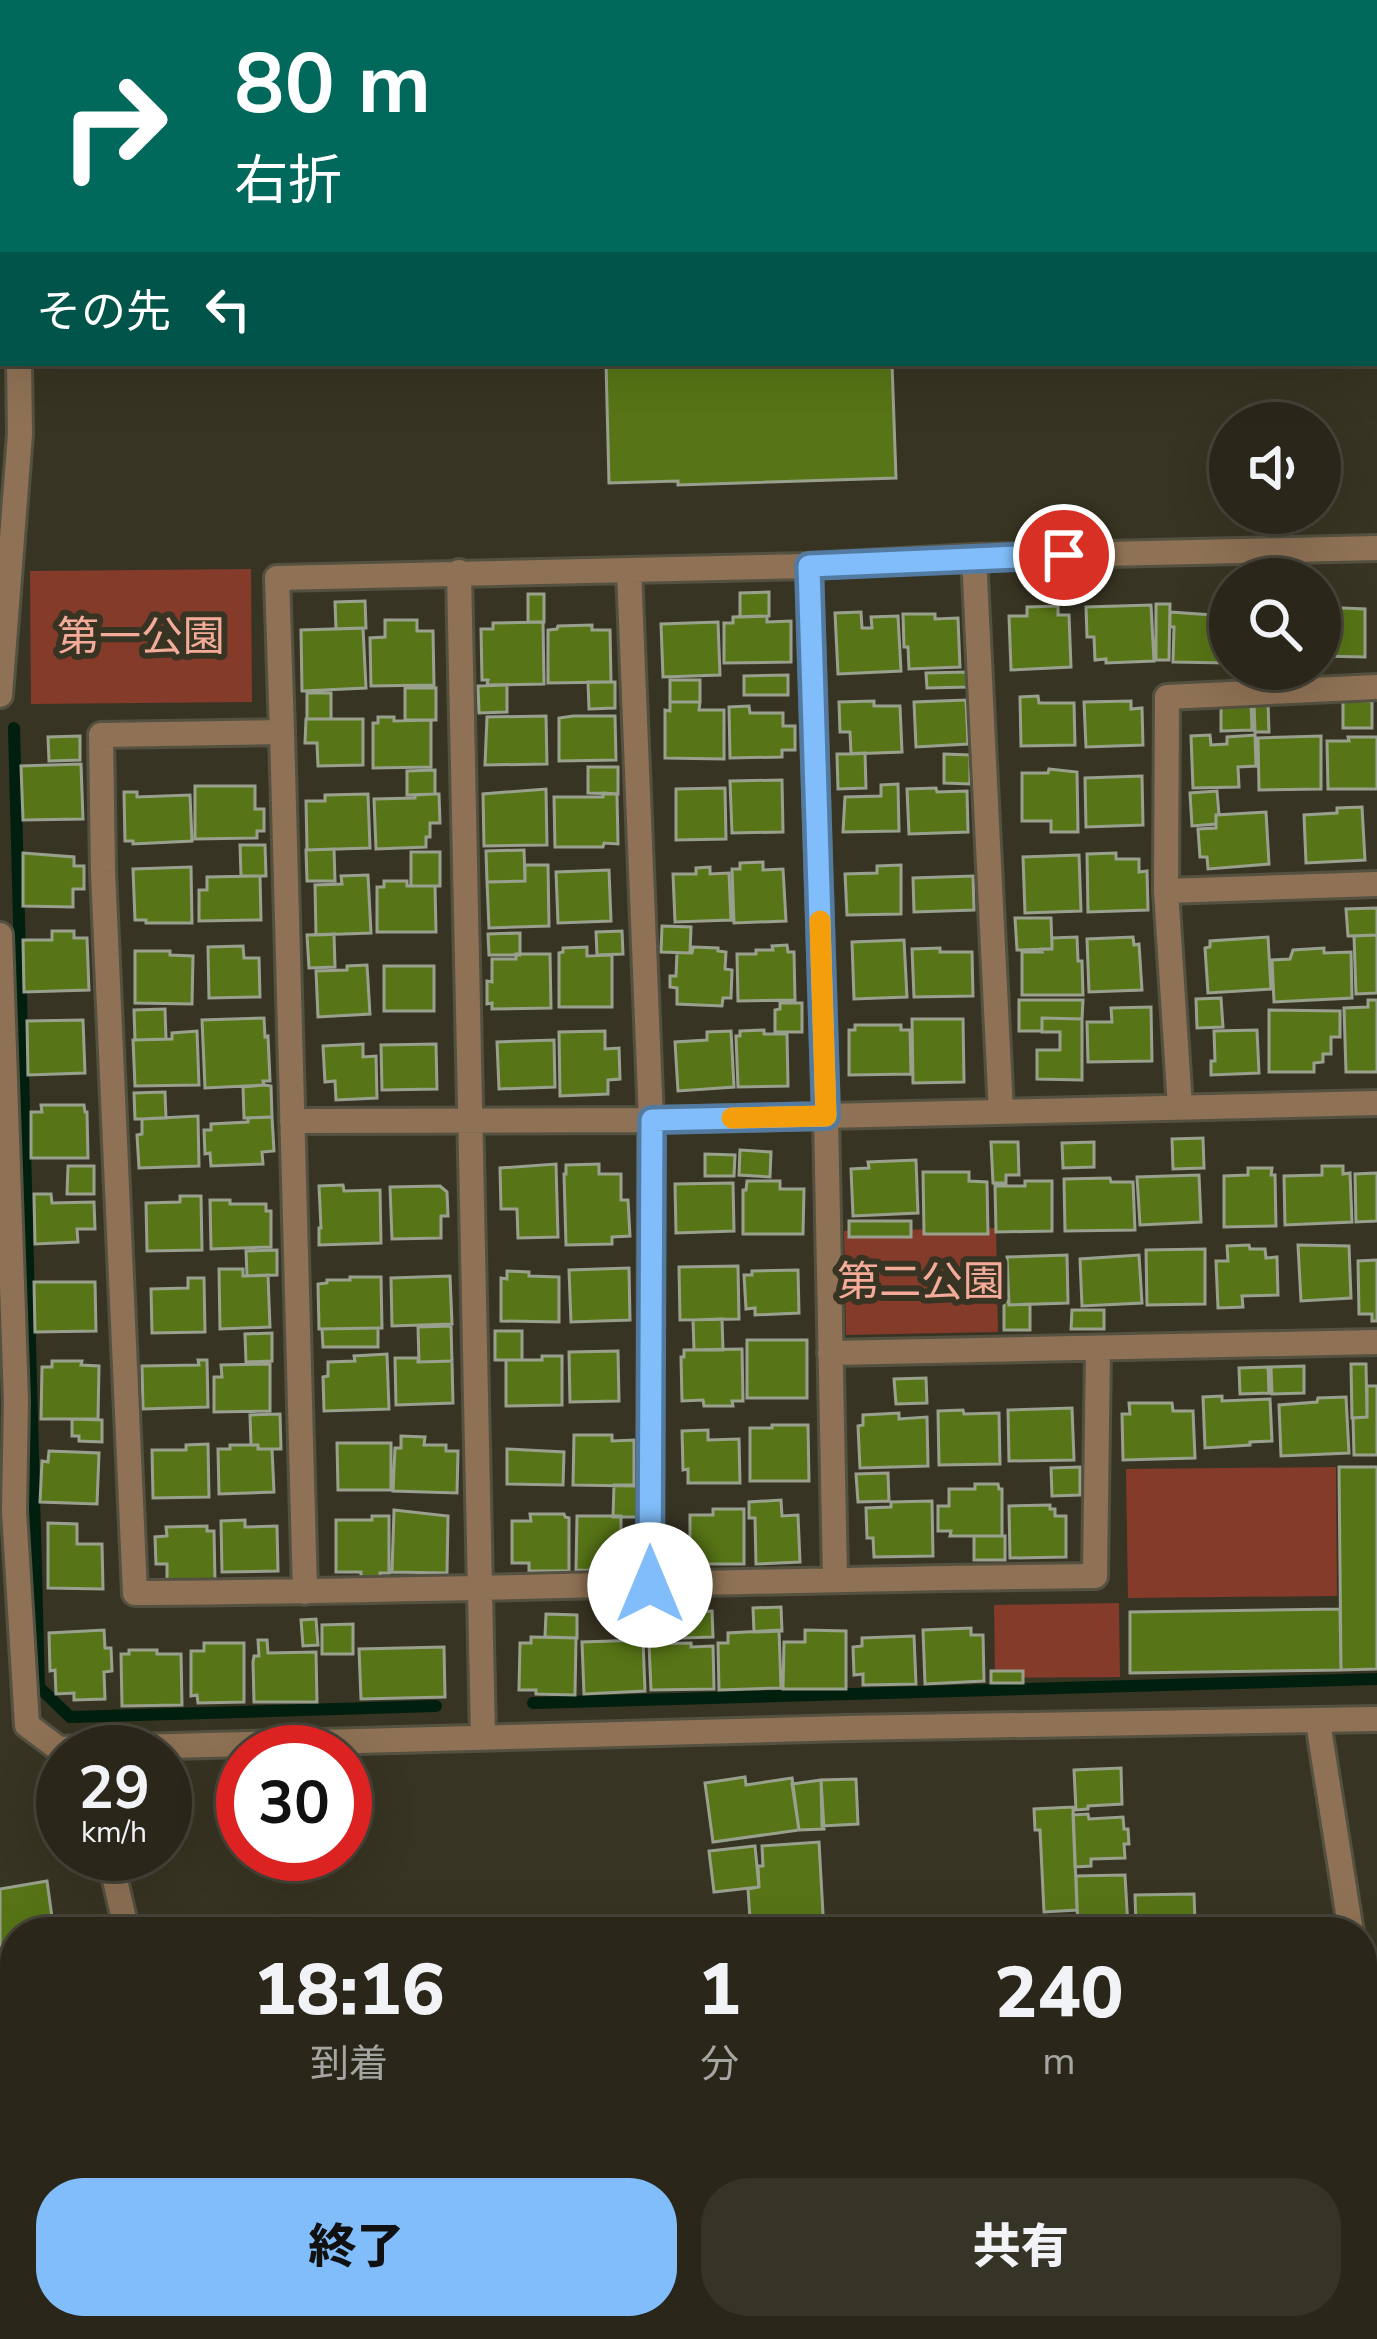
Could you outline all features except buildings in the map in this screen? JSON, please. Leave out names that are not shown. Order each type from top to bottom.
[{"type":"street","points":[[0,695],[20,434],[19,366]]},
{"type":"street","points":[[305,1592],[278,578],[1377,548]]},
{"type":"street","points":[[974,557],[1001,1112]]},
{"type":"street","points":[[809,566],[835,1579]]},
{"type":"street","points":[[629,569],[652,1120],[650,1585]]},
{"type":"street","points":[[459,572],[483,1737]]},
{"type":"street","points":[[1180,1107],[1166,891],[1167,697],[1377,687]]},
{"type":"street","points":[[282,733],[101,735],[135,1593],[1096,1576],[1098,1348]]},
{"type":"street","points":[[1166,891],[1377,884]]},
{"type":"street","points":[[0,935],[16,1401],[14,1510],[27,1725],[36,1732]]},
{"type":"street","points":[[292,1120],[652,1120],[1377,1103]]},
{"type":"street","points":[[830,1353],[1377,1342]]},
{"type":"street","points":[[192,1747],[1377,1719]]},
{"type":"street","points":[[1318,1722],[1349,1917]]},
{"type":"street","points":[[115,1881],[124,1917]]},
{"type":"green space","name":"第一公園","points":[[251,569],[252,702],[31,704],[30,571]]},
{"type":"green space","name":"第二公園","points":[[996,1228],[998,1332],[846,1335],[844,1231]]},
{"type":"green space","points":[[1336,1467],[1337,1596],[1128,1598],[1126,1469]]},
{"type":"green space","points":[[1119,1603],[1120,1677],[995,1678],[994,1605]]},
{"type":"waterway","points":[[14,728],[39,1687],[70,1717],[436,1706]]},
{"type":"waterway","points":[[533,1703],[1377,1679]]},
{"type":"slow traffic","points":[[732,1118],[826,1116],[820,921]]},
{"type":"route","points":[[650,1585],[652,1120],[826,1116],[809,566],[1064,555]]}]
